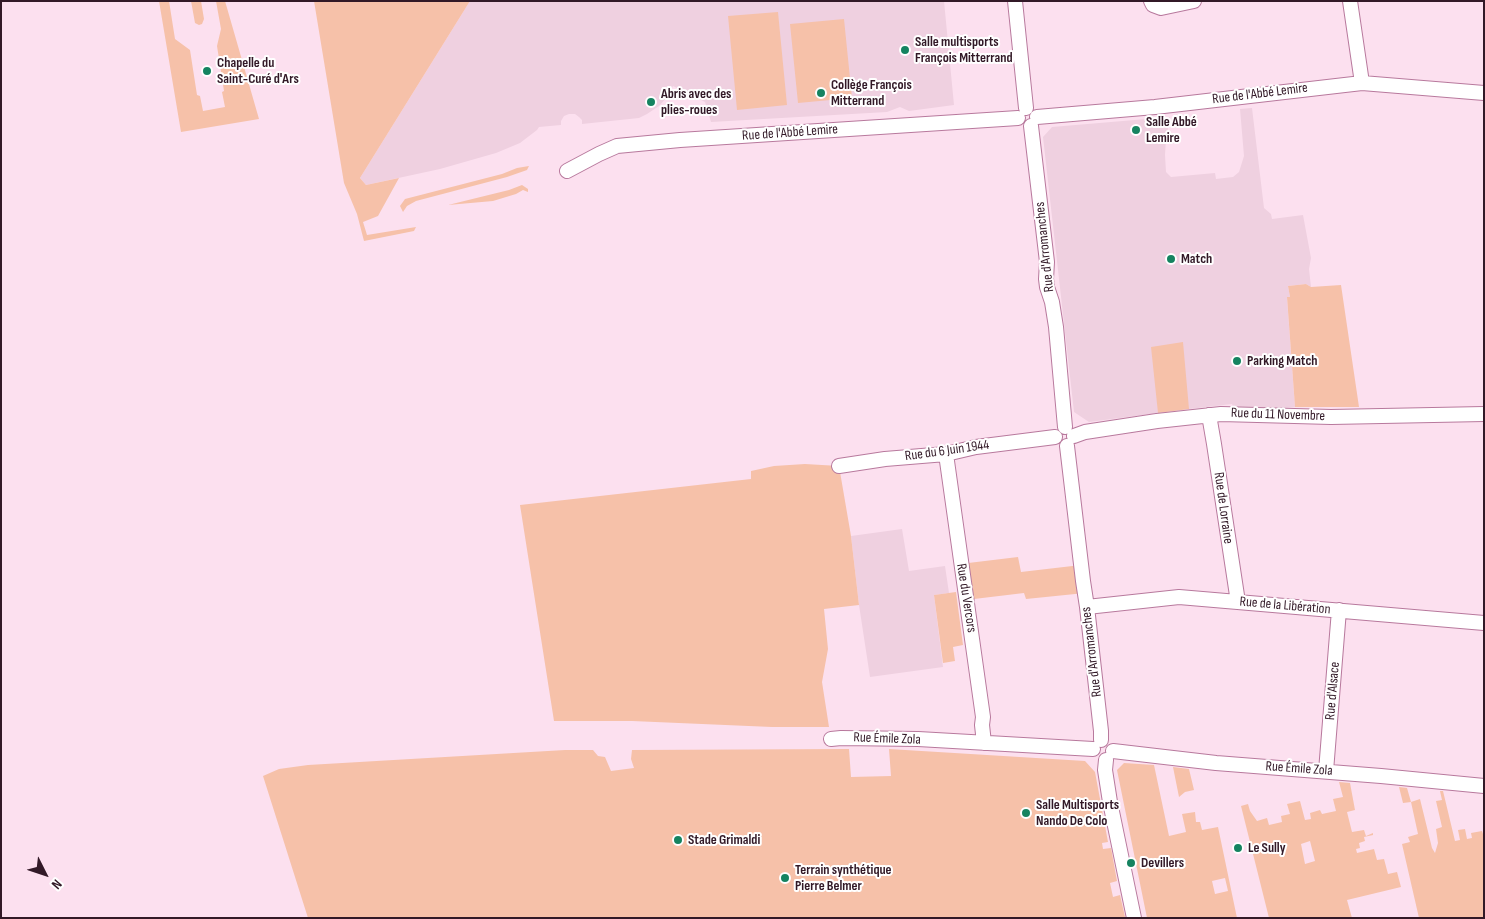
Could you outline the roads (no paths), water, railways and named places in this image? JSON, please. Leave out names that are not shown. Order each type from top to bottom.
[{"type":"street","name":"Rue d'Arromanches","points":[[1015,1],[1047,262],[1047,287],[1052,302],[1056,327],[1065,436],[1100,723],[1097,745]]},
{"type":"street","points":[[1151,1],[1153,6],[1161,8],[1194,1]]},
{"type":"street","points":[[1350,1],[1362,83]]},
{"type":"street","name":"Rue de l'Abbé Lemire","points":[[567,170],[618,146],[680,140],[1155,107],[1362,83],[1484,93]]},
{"type":"street","name":"Rue du 11 Novembre","points":[[1065,436],[1233,413],[1331,417],[1484,414]]},
{"type":"street","name":"Rue de Lorraine","points":[[1209,415],[1238,602]]},
{"type":"street","name":"Rue du 6 Juin 1944","points":[[838,466],[885,459],[946,454],[976,447],[1065,436]]},
{"type":"street","name":"Rue du Vercors","points":[[946,454],[981,707],[984,743]]},
{"type":"street","name":"Rue de la Libération","points":[[1087,607],[1179,596],[1484,623]]},
{"type":"street","name":"Rue d'Alsace","points":[[1326,771],[1339,610]]},
{"type":"street","name":"Rue Émile Zola","points":[[831,739],[918,739],[984,743],[1097,745]]},
{"type":"street","points":[[1097,745],[1105,740],[1113,746],[1105,770],[1124,877],[1134,918]]},
{"type":"street","name":"Rue Émile Zola","points":[[1110,756],[1326,771],[1484,786]]},
{"type":"place","name":"Salle multisports François Mitterrand","points":[[905,50]]},
{"type":"place","name":"Chapelle du Saint-Curé d'Ars","points":[[207,71]]},
{"type":"place","name":"Collège François Mitterrand","points":[[821,93]]},
{"type":"place","name":"Abris avec des plies-roues","points":[[651,102]]},
{"type":"place","name":"Salle Abbé Lemire","points":[[1136,130]]},
{"type":"place","name":"Match","points":[[1171,259]]},
{"type":"place","name":"Parking Match","points":[[1237,361]]},
{"type":"place","name":"Salle Multisports Nando De Colo","points":[[1026,813]]},
{"type":"place","name":"Stade Grimaldi","points":[[678,840]]},
{"type":"place","name":"Le Sully","points":[[1238,848]]},
{"type":"place","name":"Devillers","points":[[1131,863]]},
{"type":"place","name":"Terrain synthétique Pierre Belmer","points":[[785,878]]}]
